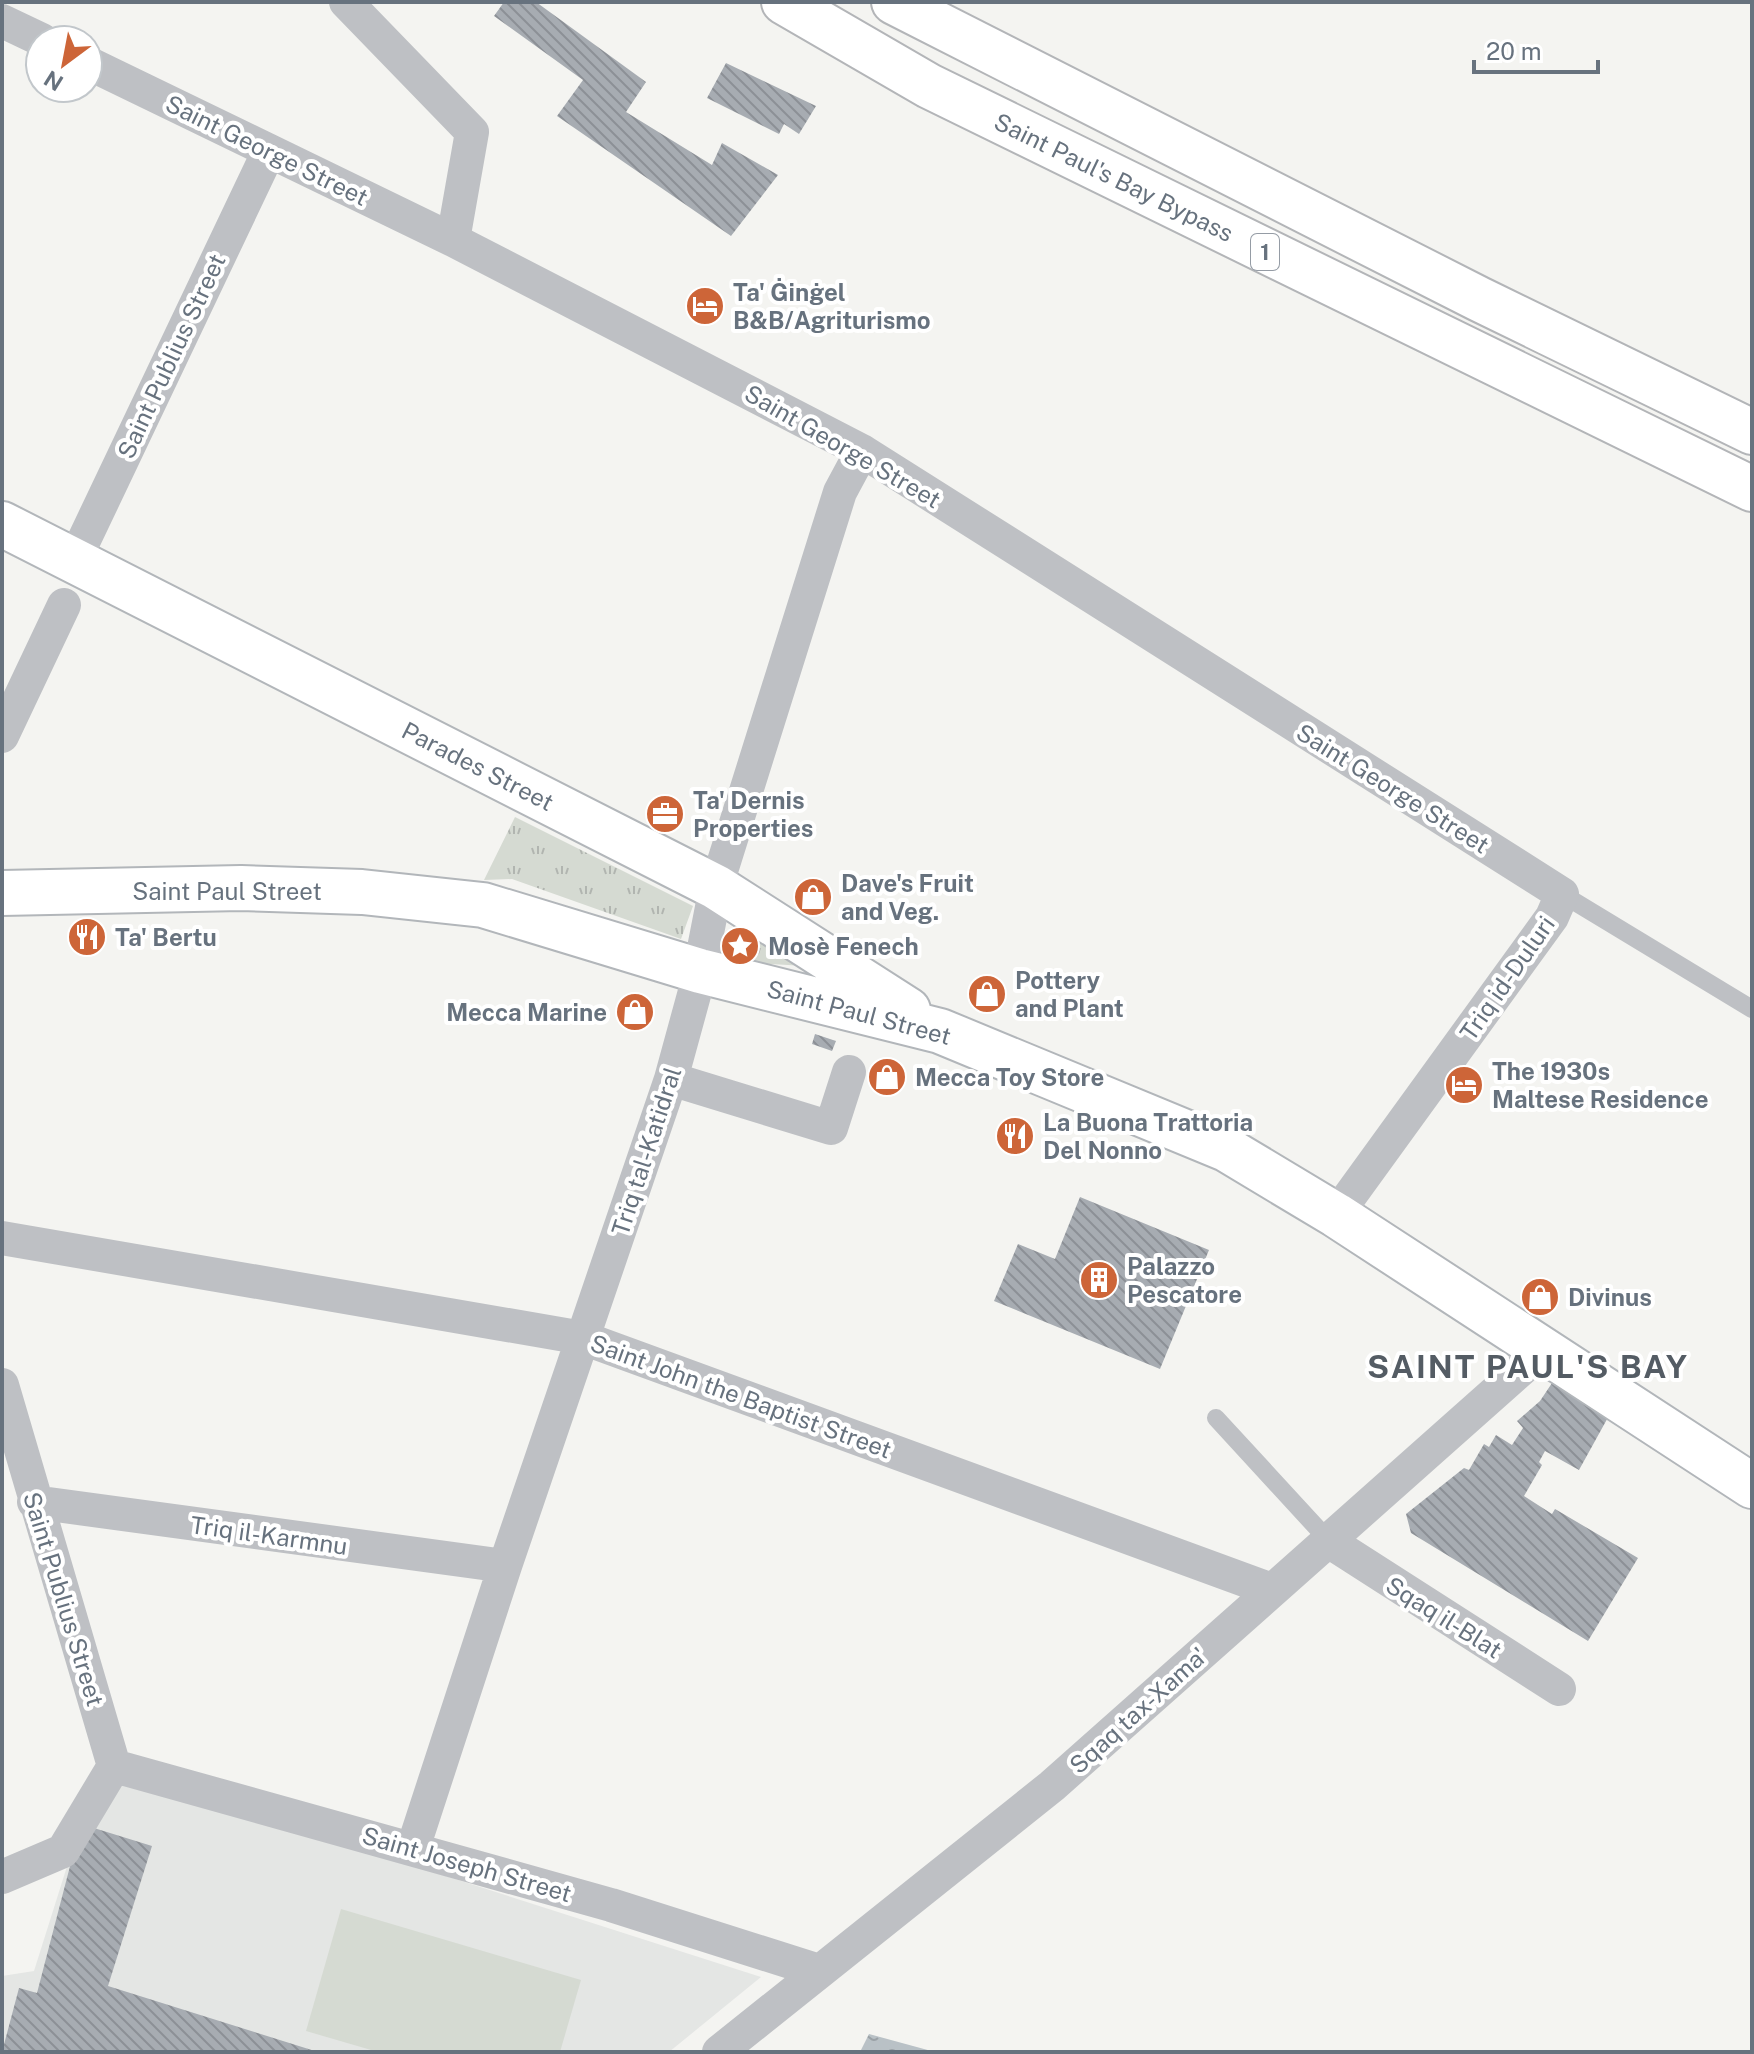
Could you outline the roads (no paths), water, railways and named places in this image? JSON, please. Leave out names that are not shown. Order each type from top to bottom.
[{"type":"main road","name":"Saint Paul's Bay Bypass","points":[[784,2],[929,86],[1752,489]]},
{"type":"main road","name":"1","points":[[894,2],[1479,299],[1752,432]]},
{"type":"main road","name":"Parades Street","points":[[2,524],[716,887],[940,1031]]},
{"type":"main road","name":"Saint Paul Street","points":[[2,893],[241,888],[362,892],[483,905],[700,971],[940,1031],[1226,1149],[1336,1215],[1752,1486]]},
{"type":"street","points":[[346,2],[472,132],[453,240]]},
{"type":"street","points":[[2,21],[24,31]]},
{"type":"street","name":"Saint George Street","points":[[104,71],[453,240],[862,451],[1562,894]]},
{"type":"street","name":"Saint Publius Street","points":[[74,561],[269,151]]},
{"type":"street","name":"Triq tal-Katidral","points":[[413,1848],[505,1566],[671,1079],[700,971],[716,887],[840,492],[862,451]]},
{"type":"street","points":[[2,736],[64,605]]},
{"type":"street","name":"Triq id-Duluri","points":[[1336,1215],[1552,917],[1562,894]]},
{"type":"street","points":[[671,1079],[831,1128],[849,1072]]},
{"type":"street","name":"Saint John the Baptist Street","points":[[2,1238],[583,1338],[1272,1590]]},
{"type":"street","name":"Sqaq tax-Xama'","points":[[719,2052],[1052,1786],[1543,1350]]},
{"type":"street","name":"Saint Publius Street","points":[[2,1385],[114,1766]]},
{"type":"street","name":"Triq il-Karmnu","points":[[34,1502],[505,1566]]},
{"type":"street","name":"Sqaq il-Blat","points":[[1330,1542],[1559,1689]]},
{"type":"street","points":[[2,1877],[63,1851],[114,1766]]},
{"type":"street","name":"Saint Joseph Street","points":[[114,1766],[413,1848],[819,1971]]},
{"type":"lane","points":[[1562,894],[1752,1009]]},
{"type":"lane","points":[[1216,1418],[1330,1542]]},
{"type":"water","points":[[869,2034],[935,2052],[860,2052]]},
{"type":"place","name":"Ta' Ġinġel B&B/Agriturismo","points":[[705,306]]},
{"type":"place","name":"Ta' Dernis Properties","points":[[665,814]]},
{"type":"place","name":"Dave's Fruit and Veg.","points":[[813,897]]},
{"type":"place","name":"Ta' Bertu","points":[[87,937]]},
{"type":"place","name":"Mosè Fenech","points":[[740,946]]},
{"type":"place","name":"Pottery and Plant","points":[[987,994]]},
{"type":"place","name":"Mecca Marine","points":[[635,1012]]},
{"type":"place","name":"Mecca Toy Store","points":[[887,1077]]},
{"type":"place","name":"The 1930s Maltese Residence","points":[[1464,1085]]},
{"type":"place","name":"La Buona Trattoria Del Nonno","points":[[1015,1136]]},
{"type":"place","name":"Palazzo Pescatore","points":[[1099,1280]]},
{"type":"place","name":"Divinus","points":[[1540,1297]]},
{"type":"district","name":"SAINT PAUL'S BAY","points":[[1528,1366]]}]
